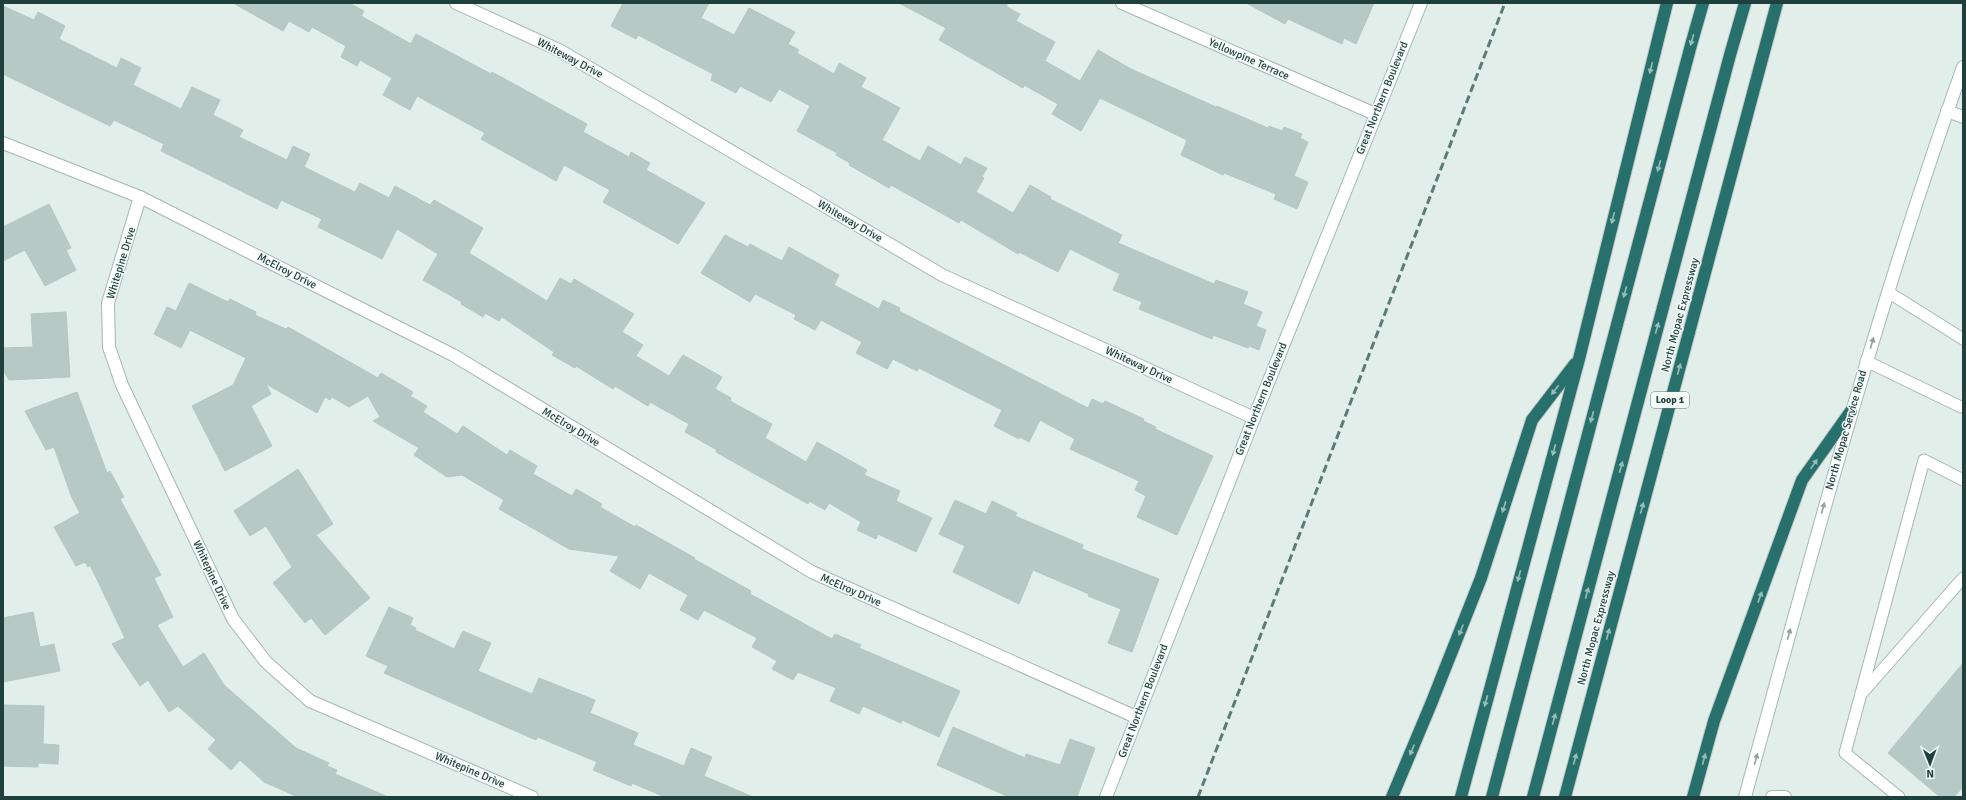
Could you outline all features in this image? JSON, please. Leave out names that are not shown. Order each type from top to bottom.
[{"type":"highway","points":[[1461,797],[1579,358],[1667,3]]},
{"type":"highway","points":[[1492,797],[1703,3]]},
{"type":"highway","points":[[1533,797],[1745,3]]},
{"type":"highway","name":"North Mopac Expressway","points":[[1565,797],[1777,3]]},
{"type":"highway","points":[[1392,797],[1432,704],[1481,578],[1532,420],[1579,358]]},
{"type":"highway","points":[[1693,797],[1714,721],[1802,480],[1851,411]]},
{"type":"street","name":"Whiteway Drive","points":[[456,3],[559,50],[942,275],[1254,418]]},
{"type":"street","name":"Yellowpine Terrace","points":[[1122,3],[1375,114]]},
{"type":"street","name":"Great Northern Boulevard","points":[[1106,797],[1254,418],[1375,114],[1421,3]]},
{"type":"street","name":"North Mopac Service Road","points":[[1745,797],[1851,411],[1888,292],[1947,111],[1963,67]]},
{"type":"street","points":[[1947,111],[1963,117]]},
{"type":"street","name":"McElroy Drive","points":[[3,143],[140,197],[453,355],[812,572],[1136,717]]},
{"type":"street","name":"Whitepine Drive","points":[[140,197],[108,303],[109,347],[122,385],[233,619],[266,662],[310,702],[532,797]]},
{"type":"street","points":[[1772,797],[1785,797]]},
{"type":"lane","points":[[1888,292],[1963,339]]},
{"type":"lane","points":[[1866,361],[1961,407]]},
{"type":"lane","points":[[1899,797],[1845,753],[1924,460],[1963,480]]},
{"type":"lane","points":[[1861,694],[1963,578]]},
{"type":"building","points":[[233,3],[349,3],[364,11],[361,16],[411,44],[416,34],[491,74],[492,72],[587,124],[583,132],[629,157],[631,152],[650,163],[646,170],[705,203],[678,244],[603,202],[610,190],[564,165],[556,181],[481,139],[485,133],[417,96],[410,110],[383,95],[392,78],[360,60],[357,66],[341,57],[346,46],[312,27],[309,32],[289,21],[283,31]]},
{"type":"building","points":[[623,3],[709,3],[701,18],[734,35],[749,8],[795,32],[788,44],[799,50],[797,53],[834,74],[839,63],[866,78],[861,87],[900,108],[882,140],[920,161],[928,146],[961,165],[965,157],[987,168],[982,177],[984,178],[976,192],[1013,213],[1030,185],[1051,197],[1050,199],[1122,235],[1118,243],[1214,284],[1216,280],[1248,292],[1243,304],[1262,312],[1256,326],[1266,330],[1259,350],[1249,346],[1248,348],[1213,335],[1212,339],[1139,309],[1142,302],[1113,290],[1120,274],[1070,249],[1058,272],[1019,252],[1018,254],[961,220],[959,223],[891,185],[889,188],[849,165],[850,163],[836,155],[837,153],[797,131],[810,106],[779,89],[771,102],[740,86],[736,93],[711,80],[713,74],[638,35],[636,39],[611,26]]},
{"type":"building","points":[[899,3],[1007,3],[1007,7],[1020,14],[1016,21],[1055,42],[1045,61],[1080,81],[1098,50],[1131,69],[1216,107],[1217,106],[1268,128],[1269,126],[1282,131],[1284,127],[1302,134],[1300,138],[1308,142],[1294,176],[1308,182],[1297,209],[1274,199],[1276,194],[1224,173],[1223,175],[1181,155],[1187,140],[1100,98],[1081,131],[1052,114],[1058,104],[1024,85],[1023,88],[939,40],[946,28]]},
{"type":"building","points":[[1246,3],[1374,3],[1356,44],[1344,38],[1342,44],[1288,19],[1285,24]]},
{"type":"building","points":[[3,6],[34,20],[38,12],[65,26],[59,39],[117,68],[121,58],[141,68],[133,85],[181,109],[192,87],[220,100],[213,115],[243,130],[239,137],[287,160],[293,146],[310,154],[304,167],[355,192],[360,183],[389,198],[395,186],[430,205],[434,200],[483,228],[469,253],[547,301],[560,278],[571,284],[574,279],[634,314],[622,332],[643,345],[636,356],[669,376],[683,355],[722,377],[715,389],[731,398],[730,401],[772,424],[765,438],[806,462],[817,442],[867,470],[864,475],[900,491],[896,501],[932,518],[916,552],[878,534],[876,539],[857,530],[861,522],[829,503],[825,510],[809,501],[808,504],[716,452],[717,450],[685,432],[689,424],[650,402],[648,406],[615,386],[613,389],[576,366],[575,368],[552,355],[554,352],[502,317],[499,321],[485,313],[483,317],[461,304],[462,302],[423,280],[438,254],[397,229],[382,259],[318,227],[322,219],[281,200],[277,209],[161,151],[164,144],[114,120],[110,126],[3,74]]},
{"type":"building","points":[[49,204],[71,248],[66,250],[76,270],[45,286],[25,250],[3,261],[3,227]]},
{"type":"building","points":[[725,235],[748,247],[750,244],[782,261],[789,247],[839,275],[834,285],[879,309],[883,300],[900,308],[899,311],[1088,408],[1092,399],[1103,404],[1105,401],[1144,419],[1143,421],[1156,427],[1155,429],[1213,456],[1177,535],[1137,517],[1146,496],[1135,490],[1139,481],[1070,449],[1075,439],[1040,420],[1029,442],[1020,437],[1019,439],[994,426],[1002,410],[919,368],[917,371],[893,359],[887,369],[856,353],[862,342],[821,320],[815,330],[794,319],[796,315],[755,294],[750,302],[701,273]]},
{"type":"building","points":[[189,283],[228,302],[230,299],[256,312],[255,315],[286,329],[288,327],[378,378],[381,373],[413,392],[410,396],[427,406],[423,412],[457,434],[463,426],[507,455],[510,450],[537,466],[533,474],[572,496],[576,489],[602,504],[600,507],[695,558],[694,559],[751,591],[750,594],[832,639],[835,634],[861,645],[859,648],[960,691],[939,737],[902,720],[901,723],[863,706],[859,714],[830,701],[836,688],[798,672],[793,680],[772,669],[777,661],[752,647],[757,638],[704,610],[698,620],[680,610],[688,595],[649,573],[640,589],[610,571],[619,556],[569,549],[499,509],[504,500],[462,475],[447,477],[414,455],[419,448],[373,421],[380,417],[368,396],[349,407],[332,397],[330,400],[325,397],[317,413],[266,384],[271,394],[251,406],[272,446],[225,471],[192,406],[233,385],[246,358],[190,330],[181,348],[154,334],[167,307],[176,311]]},
{"type":"building","points":[[66,312],[70,377],[9,380],[3,370],[3,348],[33,347],[31,314]]},
{"type":"building","points":[[77,392],[107,473],[110,471],[124,497],[120,499],[161,575],[154,578],[173,617],[157,625],[183,667],[204,653],[224,685],[296,748],[329,763],[327,766],[337,770],[335,774],[388,797],[298,797],[264,782],[240,760],[231,770],[208,749],[216,740],[178,706],[169,712],[148,680],[140,686],[112,644],[125,638],[90,565],[88,567],[85,562],[76,566],[54,527],[80,513],[72,498],[54,447],[46,450],[25,411]]},
{"type":"building","points":[[298,469],[333,524],[316,535],[370,598],[325,635],[311,618],[305,623],[273,583],[292,567],[266,526],[250,536],[234,511]]},
{"type":"building","points":[[955,500],[986,514],[992,501],[1017,513],[1015,516],[1083,545],[1082,549],[1159,579],[1132,652],[1108,643],[1121,609],[1088,596],[1089,594],[1033,570],[1019,604],[953,572],[965,546],[939,534]]},
{"type":"building","points":[[389,607],[413,618],[410,625],[416,628],[415,630],[454,649],[463,631],[491,643],[478,671],[532,694],[539,678],[595,700],[590,713],[638,733],[633,745],[684,766],[691,748],[712,757],[704,776],[753,797],[665,797],[632,783],[631,786],[593,770],[597,762],[538,737],[536,740],[384,673],[388,666],[366,656]]},
{"type":"building","points":[[33,612],[40,647],[54,644],[60,671],[3,682],[3,618]]},
{"type":"building","points":[[1963,663],[1963,787],[1954,797],[1940,797],[1888,753]]},
{"type":"building","points":[[3,705],[44,706],[43,744],[59,745],[58,764],[38,763],[38,767],[3,766]]},
{"type":"building","points":[[953,727],[1025,758],[1026,754],[1060,765],[1070,739],[1095,748],[1077,797],[1009,797],[937,765]]},
{"type":"railway","points":[[1198,797],[1505,3]]}]
